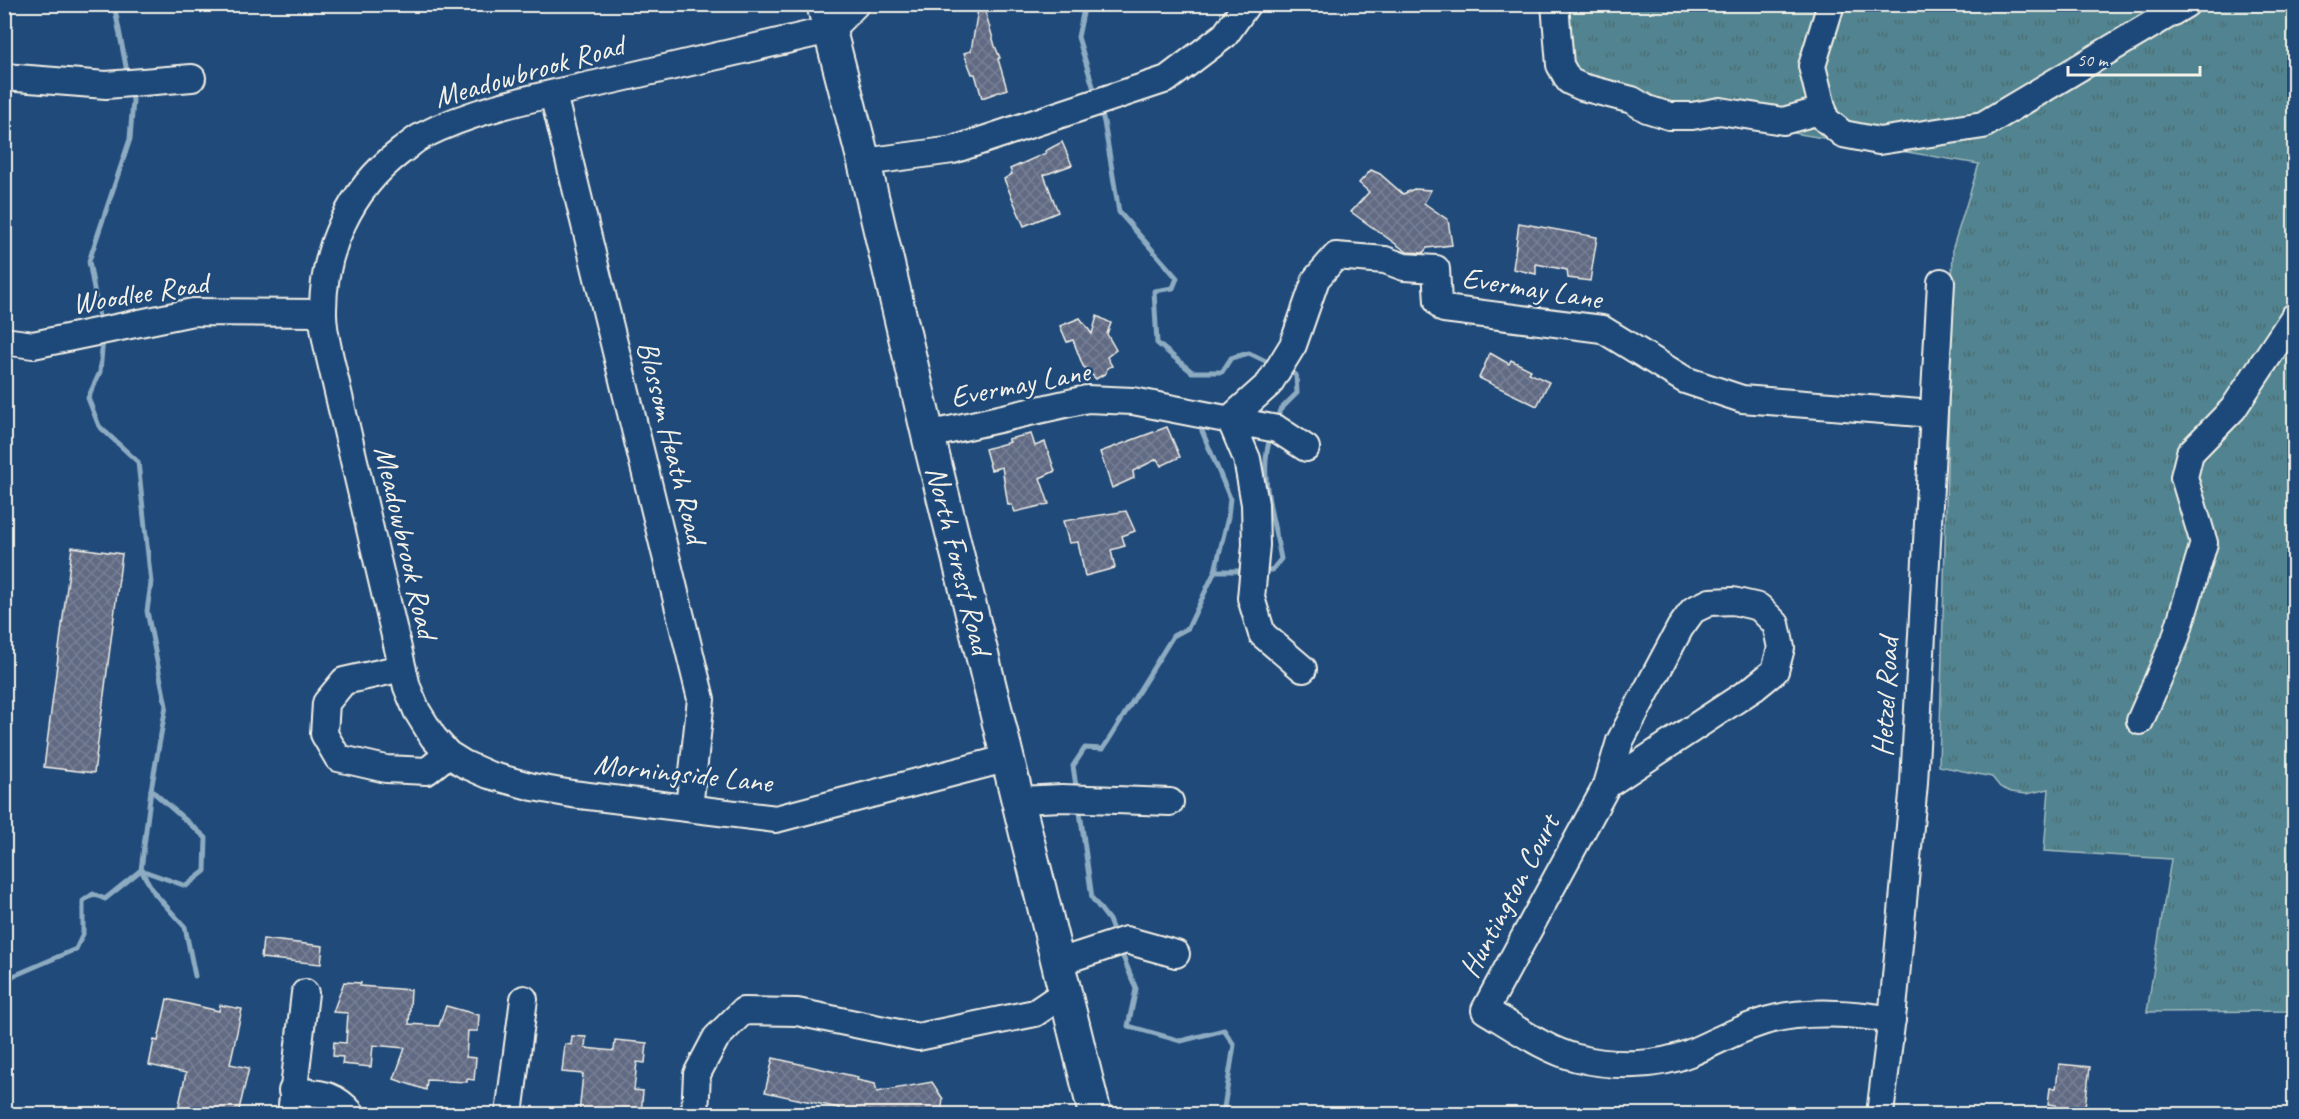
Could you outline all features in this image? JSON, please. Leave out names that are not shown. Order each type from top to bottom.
[{"type":"main road","name":"North Forest Road","points":[[827,17],[1095,1114]]},
{"type":"street","points":[[827,17],[856,4]]},
{"type":"street","points":[[864,162],[953,150],[1167,79],[1225,35],[1248,4]]},
{"type":"street","points":[[1555,4],[1560,65],[1569,81],[1582,87],[1632,100],[1647,109],[1669,116],[1692,116],[1720,111],[1783,121],[1823,110]]},
{"type":"street","points":[[1831,4],[1812,66],[1825,119],[1843,134],[1879,141],[1983,125],[2186,4]]},
{"type":"street","name":"Meadowbrook Road","points":[[402,668],[330,358],[323,313],[324,289],[330,254],[338,230],[351,206],[372,176],[420,137],[467,117],[827,17]]},
{"type":"street","points":[[4,77],[106,85],[192,78]]},
{"type":"street","name":"Blossom Heath Road","points":[[553,94],[701,699],[689,808]]},
{"type":"street","name":"Evermay Lane","points":[[1230,419],[1269,384],[1293,345],[1316,279],[1336,256],[1385,261],[1404,267],[1436,269],[1438,302],[1444,309],[1602,329],[1685,380],[1742,399],[1933,414]]},
{"type":"street","name":"Hetzel Road","points":[[1881,1114],[1914,783],[1941,282]]},
{"type":"street","name":"Woodlee Road","points":[[4,341],[33,345],[193,312],[323,313]]},
{"type":"street","points":[[2140,721],[2175,640],[2204,543],[2184,477],[2190,453],[2233,409],[2295,317]]},
{"type":"street","name":"Evermay Lane","points":[[928,435],[1088,399],[1133,401],[1276,429],[1306,448]]},
{"type":"street","points":[[1230,419],[1247,459],[1254,504],[1256,545],[1251,598],[1262,634],[1303,669]]},
{"type":"street","name":"Huntington Court","points":[[1606,785],[1754,688],[1775,671],[1781,648],[1776,624],[1759,607],[1733,600],[1710,602],[1693,610],[1680,628],[1620,741],[1606,785],[1485,1010],[1574,1058],[1626,1064],[1657,1061],[1687,1054],[1747,1027],[1790,1016],[1838,1015],[1892,1020]]},
{"type":"street","points":[[402,668],[344,681],[326,703],[324,734],[338,758],[386,769],[427,771],[448,754]]},
{"type":"street","name":"Morningside Lane","points":[[402,668],[417,711],[433,737],[448,754],[489,775],[533,787],[776,819],[1009,758]]},
{"type":"street","points":[[1019,800],[1062,798],[1170,802]]},
{"type":"street","points":[[1059,962],[1115,943],[1176,954]]},
{"type":"street","points":[[695,1114],[697,1074],[716,1038],[743,1011],[797,1012],[918,1037],[1035,1013],[1066,992]]},
{"type":"street","points":[[304,993],[292,1103],[330,1095],[352,1114]]},
{"type":"street","points":[[509,1114],[524,999]]},
{"type":"green space","points":[[1551,5],[2294,5],[2294,1011],[2147,1012],[2171,859],[2044,851],[2049,789],[2026,794],[2011,792],[2000,787],[1992,777],[1939,766],[1953,247],[1979,164],[1692,116],[1582,87],[1553,86]]},
{"type":"building","points":[[979,4],[983,4],[1007,89],[982,98],[975,74],[972,74],[964,53],[971,51]]},
{"type":"building","points":[[1062,142],[1072,165],[1044,175],[1058,212],[1024,226],[1004,179],[1012,174],[1010,169],[1046,153],[1045,151]]},
{"type":"building","points":[[1371,170],[1380,174],[1403,194],[1414,189],[1431,190],[1424,203],[1448,220],[1452,245],[1427,248],[1423,253],[1407,252],[1351,212],[1369,192],[1359,183]]},
{"type":"building","points":[[1519,223],[1597,237],[1590,281],[1568,278],[1567,270],[1536,264],[1536,274],[1513,269]]},
{"type":"building","points":[[1097,316],[1111,323],[1107,334],[1116,350],[1107,357],[1112,366],[1096,379],[1083,366],[1073,340],[1067,342],[1060,326],[1080,318],[1092,334]]},
{"type":"building","points":[[1490,353],[1509,364],[1511,360],[1531,370],[1529,373],[1549,382],[1537,406],[1479,378]]},
{"type":"building","points":[[1167,427],[1180,457],[1161,466],[1157,459],[1133,471],[1134,478],[1112,488],[1100,452]]},
{"type":"building","points":[[1031,434],[1035,446],[1045,442],[1055,471],[1040,478],[1049,504],[1015,512],[1012,505],[1008,505],[1002,467],[991,470],[985,449],[1010,442],[1008,439]]},
{"type":"building","points":[[1126,511],[1135,531],[1122,536],[1125,546],[1111,550],[1115,568],[1085,576],[1078,542],[1069,543],[1063,521]]},
{"type":"building","points":[[72,547],[122,554],[94,773],[44,767]]},
{"type":"building","points":[[263,939],[323,946],[321,964],[261,958]]},
{"type":"building","points":[[344,982],[361,983],[360,986],[411,990],[409,1024],[439,1026],[446,1006],[479,1015],[478,1031],[468,1031],[466,1057],[476,1058],[474,1080],[467,1079],[467,1082],[427,1080],[426,1090],[394,1079],[405,1048],[373,1045],[371,1067],[342,1064],[343,1057],[333,1056],[334,1042],[346,1043],[348,1013],[333,1012]]},
{"type":"building","points":[[167,999],[219,1011],[220,1005],[242,1009],[230,1064],[249,1068],[238,1114],[177,1114],[186,1073],[149,1065],[154,1040],[158,1041]]},
{"type":"building","points":[[572,1036],[586,1037],[585,1048],[614,1051],[615,1040],[647,1043],[645,1063],[637,1062],[634,1090],[643,1091],[641,1114],[579,1114],[583,1074],[562,1072],[565,1044],[571,1045]]},
{"type":"building","points":[[773,1058],[858,1077],[857,1080],[875,1084],[877,1092],[932,1082],[943,1099],[941,1114],[838,1114],[839,1108],[765,1092]]},
{"type":"building","points":[[2059,1064],[2090,1067],[2084,1114],[2055,1113],[2056,1105],[2048,1104],[2050,1088],[2056,1088]]},
{"type":"waterway","points":[[114,4],[128,77]]},
{"type":"waterway","points":[[1085,4],[1078,37],[1096,96]]},
{"type":"waterway","points":[[100,323],[89,261],[130,139],[133,100],[131,89]]},
{"type":"waterway","points":[[1100,107],[1119,212],[1177,278],[1173,288],[1154,291],[1157,343],[1192,372],[1222,372],[1231,358],[1249,353],[1272,364]]},
{"type":"waterway","points":[[4,980],[76,949],[83,934],[83,901],[93,894],[105,899],[141,870],[151,790],[166,706],[147,611],[151,583],[138,462],[99,426],[88,398],[100,372],[103,338]]},
{"type":"waterway","points":[[1276,421],[1280,410],[1297,393],[1296,375],[1286,370]]},
{"type":"waterway","points":[[1202,431],[1230,498],[1228,517],[1215,571]]},
{"type":"waterway","points":[[1259,570],[1272,570],[1281,559],[1266,481],[1267,450],[1271,436]]},
{"type":"waterway","points":[[1077,793],[1073,766],[1085,748],[1103,749],[1173,636],[1188,628],[1215,571],[1247,571]]},
{"type":"waterway","points":[[141,870],[186,886],[205,871],[206,838],[151,790]]},
{"type":"waterway","points":[[1079,805],[1092,898],[1109,920],[1116,938]]},
{"type":"waterway","points":[[141,870],[155,894],[185,927],[195,976]]},
{"type":"waterway","points":[[1120,949],[1136,989],[1128,1026],[1181,1041],[1224,1030],[1234,1045],[1223,1114]]},
{"type":"waterway","points":[[4,1012],[4,1023]]}]
